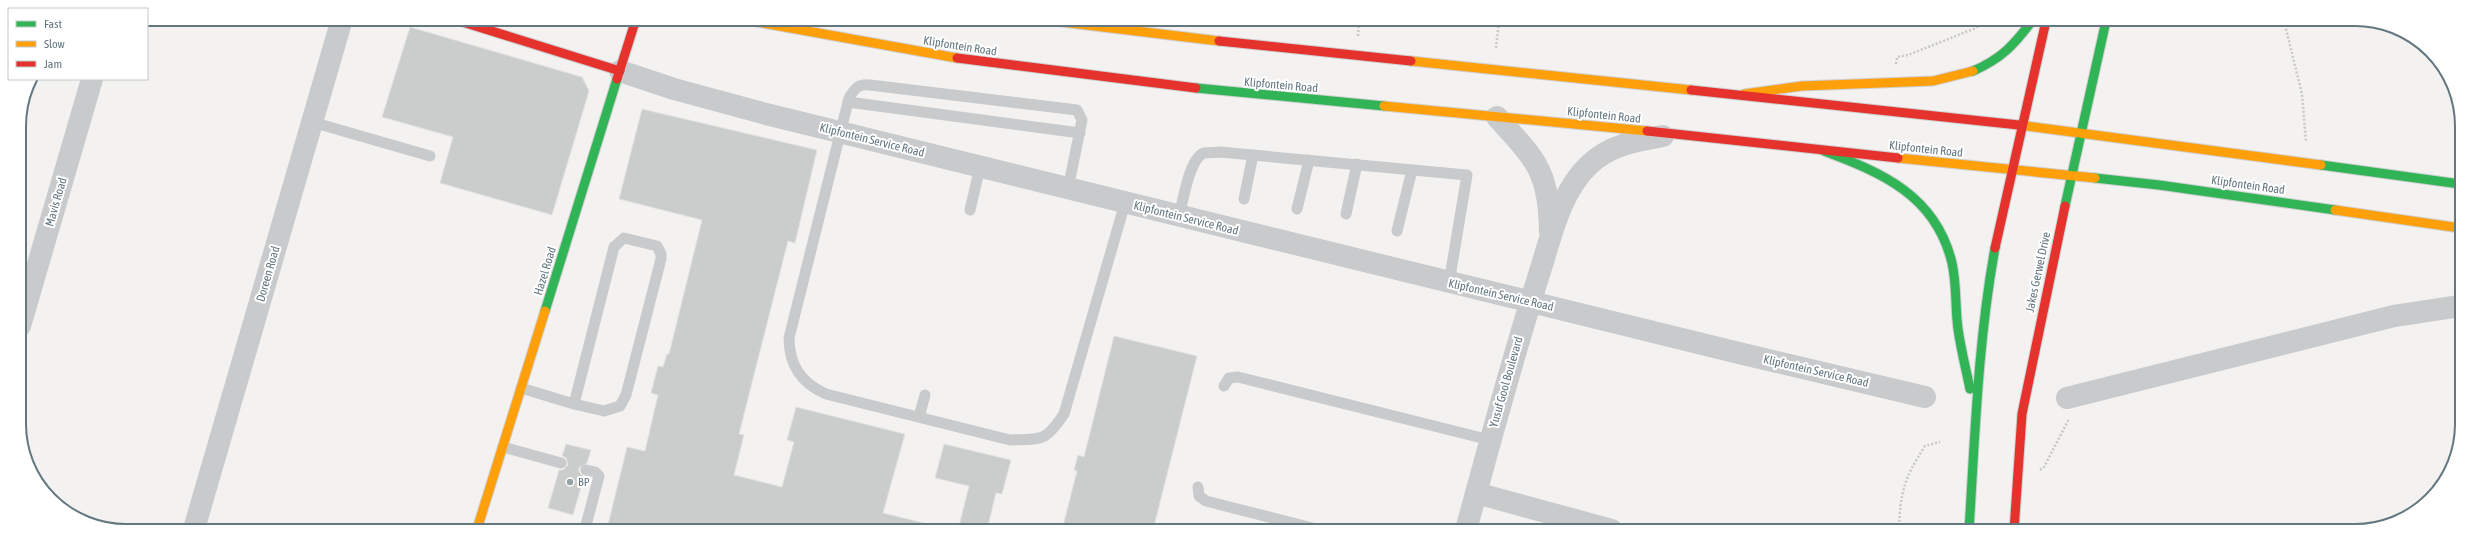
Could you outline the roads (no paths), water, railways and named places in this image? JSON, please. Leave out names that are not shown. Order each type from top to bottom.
[{"type":"main road","name":"Klipfontein Service Road","points":[[475,26],[620,71]]},
{"type":"main road","name":"Hazel Road","points":[[480,524],[634,26]]},
{"type":"main road","name":"Klipfontein Road","points":[[778,26],[947,58],[1172,86],[1674,134],[1824,151],[2159,185],[2455,227]]},
{"type":"main road","points":[[1094,26],[1183,37],[1744,94],[2021,125],[2455,183]]},
{"type":"main road","points":[[1744,94],[1808,85],[1921,82],[1963,75],[1997,61],[2016,44],[2029,26]]},
{"type":"main road","points":[[1969,524],[1975,414],[1988,286],[2021,125],[2045,26]]},
{"type":"main road","name":"Jakes Gerwel Drive","points":[[2014,524],[2022,414],[2071,176],[2105,26]]},
{"type":"main road","points":[[1824,151],[1862,165],[1904,188],[1918,199],[1940,228],[1952,264],[1958,330],[1975,414]]},
{"type":"street","name":"Doreen Road","points":[[195,524],[340,26]]},
{"type":"street","name":"Klipfontein Service Road","points":[[620,71],[674,89],[1068,189],[1925,397]]},
{"type":"street","name":"Mavis Road","points":[[26,305],[92,80]]},
{"type":"street","name":"Yusuf Gool Boulevard","points":[[1497,117],[1539,167],[1548,195],[1550,236]]},
{"type":"street","name":"Yusuf Gool Boulevard","points":[[1468,524],[1529,301],[1550,236],[1570,191],[1588,165],[1617,145],[1674,134]]},
{"type":"street","points":[[2068,408],[2394,316],[2452,307]]},
{"type":"street","points":[[1476,493],[1587,524]]},
{"type":"lane","points":[[1068,189],[1082,120],[1077,110],[861,84],[855,88],[848,102],[791,328],[789,349],[791,359],[801,377],[808,384],[826,394],[1010,440],[1035,439],[1051,434],[1064,414],[1125,203]]},
{"type":"lane","points":[[848,102],[1080,133]]},
{"type":"lane","points":[[312,122],[430,156]]},
{"type":"lane","points":[[1179,216],[1195,160],[1204,153],[1253,155],[1467,175],[1449,282]]},
{"type":"lane","points":[[1244,199],[1253,155]]},
{"type":"lane","points":[[1297,209],[1309,160]]},
{"type":"lane","points":[[1346,214],[1357,164]]},
{"type":"lane","points":[[970,210],[980,167]]},
{"type":"lane","points":[[1398,231],[1412,170]]},
{"type":"lane","points":[[521,388],[574,404],[604,411],[615,409],[624,401],[661,259],[661,254],[656,246],[628,238],[624,238],[616,242],[574,404]]},
{"type":"lane","points":[[1224,386],[1229,378],[1238,377],[1490,440]]},
{"type":"lane","points":[[919,417],[924,395]]},
{"type":"lane","points":[[503,447],[561,463]]},
{"type":"lane","points":[[586,470],[595,472],[599,476],[586,524]]},
{"type":"lane","points":[[1198,487],[1199,496],[1206,501],[1296,524]]},
{"type":"place","name":"BP","points":[[570,482]]}]
